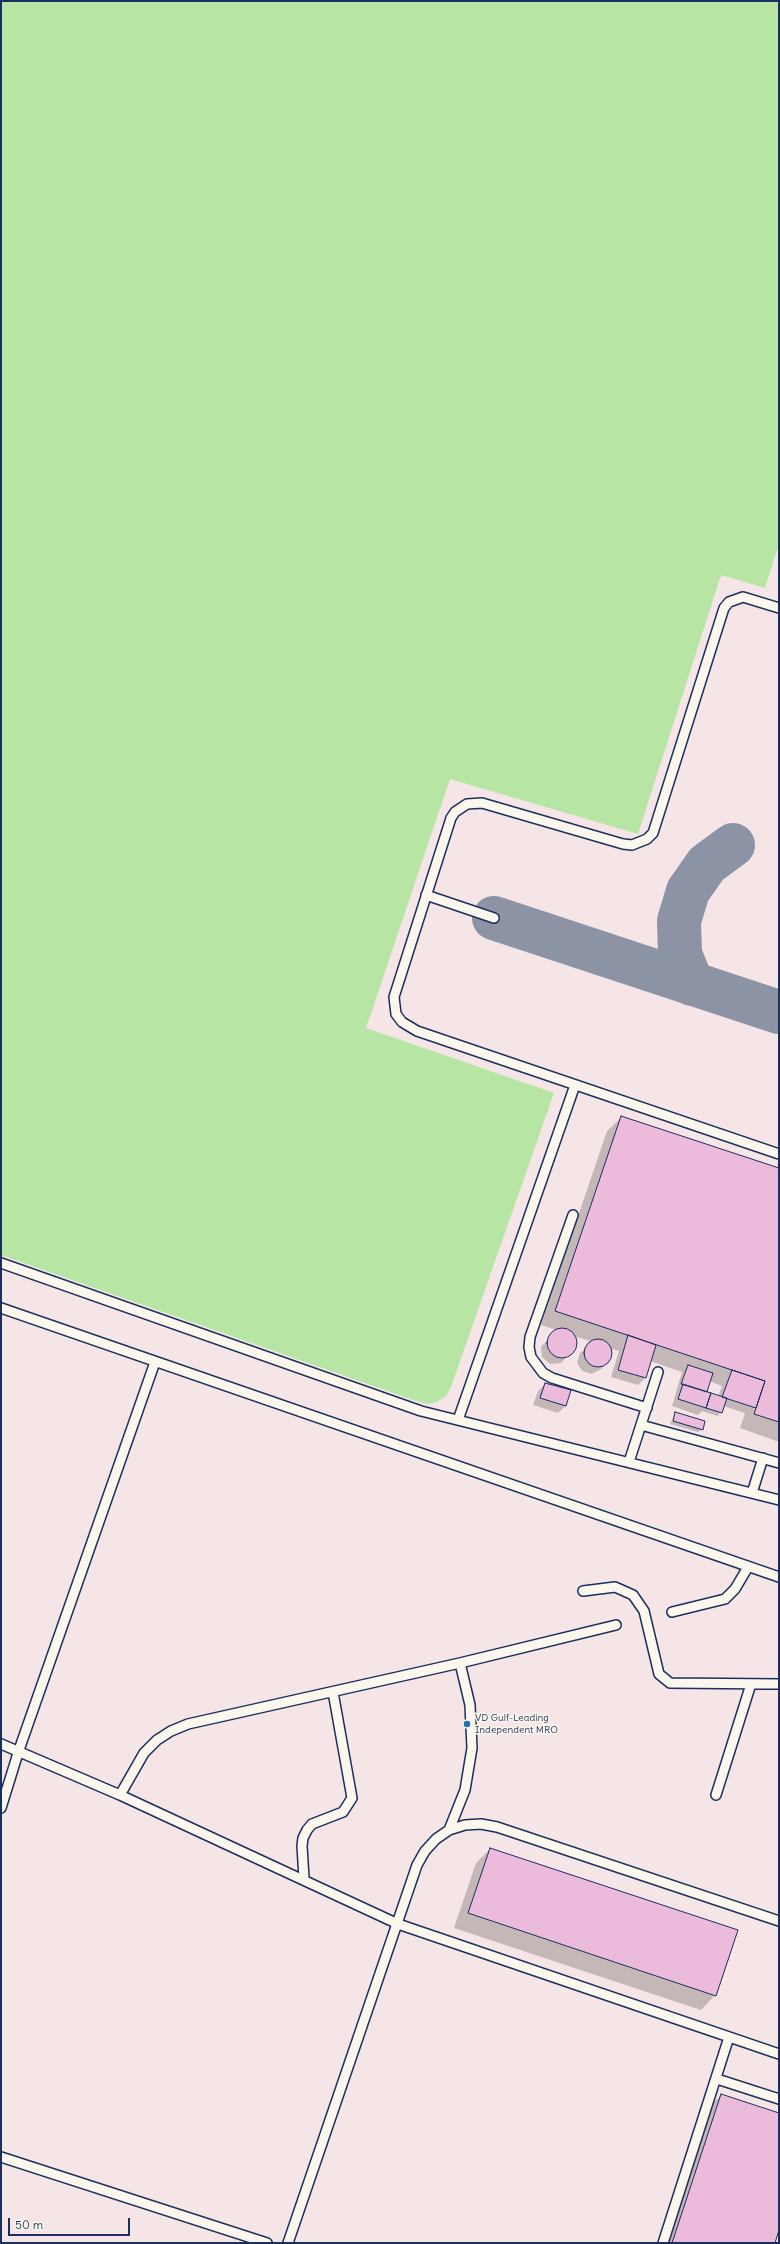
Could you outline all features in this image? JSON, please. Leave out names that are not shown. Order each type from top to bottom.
[{"type":"lane","points":[[779,608],[743,597],[729,602],[724,608],[653,833],[647,839],[632,845],[623,844],[492,804],[467,804],[455,812],[426,895],[394,996],[395,1010],[402,1022],[417,1031],[779,1154]]},
{"type":"lane","points":[[426,895],[494,918]]},
{"type":"lane","points":[[458,1420],[575,1085]]},
{"type":"lane","points":[[573,1215],[530,1337],[529,1347],[531,1357],[543,1373],[552,1378],[647,1408]]},
{"type":"lane","points":[[1,1263],[390,1400],[458,1420],[779,1500]]},
{"type":"lane","points":[[1,1308],[779,1577]]},
{"type":"lane","points":[[1,1808],[19,1750],[156,1362]]},
{"type":"lane","points":[[629,1462],[658,1372]]},
{"type":"lane","points":[[641,1425],[779,1463]]},
{"type":"lane","points":[[752,1493],[763,1458]]},
{"type":"lane","points":[[672,1612],[725,1599],[735,1589],[748,1567]]},
{"type":"lane","points":[[583,1591],[615,1588],[625,1590],[639,1603],[644,1611],[657,1667],[664,1680],[678,1684],[779,1684]]},
{"type":"lane","points":[[120,1795],[144,1753],[156,1740],[171,1731],[188,1724],[460,1663],[616,1625]]},
{"type":"lane","points":[[449,1830],[465,1790],[472,1748],[470,1705],[460,1663]]},
{"type":"lane","points":[[716,1795],[751,1684]]},
{"type":"lane","points":[[304,1878],[302,1846],[307,1830],[312,1824],[344,1812],[352,1798],[333,1692]]},
{"type":"lane","points":[[1,1744],[19,1750],[304,1878],[398,1924],[779,2054]]},
{"type":"lane","points":[[288,2243],[417,1865],[424,1851],[436,1839],[449,1830],[465,1825],[481,1824],[497,1828],[779,1921]]},
{"type":"lane","points":[[663,2243],[717,2079],[729,2037]]},
{"type":"lane","points":[[717,2079],[779,2099]]},
{"type":"lane","points":[[1,2157],[267,2243]]},
{"type":"shaded area","points":[[1,1],[779,1],[779,2243],[1,2243]]},
{"type":"green space","points":[[1,1],[779,1],[779,544],[765,588],[721,575],[638,834],[450,779],[366,1028],[554,1093],[451,1387],[446,1396],[437,1402],[427,1404],[416,1401],[1,1255]]},
{"type":"building","points":[[621,1116],[779,1168],[779,1422],[754,1414],[765,1381],[555,1311]]},
{"type":"building","points":[[562,1328],[573,1332],[577,1343],[573,1354],[562,1358],[551,1354],[547,1343],[551,1332]]},
{"type":"building","points":[[628,1335],[656,1345],[646,1378],[618,1370]]},
{"type":"building","points":[[598,1339],[608,1343],[612,1353],[608,1363],[598,1367],[588,1363],[584,1353],[588,1343]]},
{"type":"building","points":[[688,1365],[713,1373],[707,1392],[681,1384]]},
{"type":"building","points":[[732,1370],[765,1381],[756,1408],[722,1397]]},
{"type":"building","points":[[545,1383],[571,1390],[566,1406],[540,1398]]},
{"type":"building","points":[[683,1384],[711,1393],[706,1408],[678,1399]]},
{"type":"building","points":[[711,1393],[727,1398],[722,1413],[706,1408]]},
{"type":"building","points":[[675,1412],[705,1421],[703,1430],[673,1421]]},
{"type":"building","points":[[490,1848],[738,1930],[716,1996],[468,1913]]},
{"type":"building","points":[[721,2094],[779,2113],[779,2230],[775,2243],[672,2243]]},
{"type":"taxiway","points":[[692,984],[680,954],[679,921],[688,891],[707,864],[733,845]]},
{"type":"taxiway","points":[[494,918],[779,1012]]},
{"type":"place","name":"VD Gulf-Leading Independent MRO","points":[[467,1724]]}]
